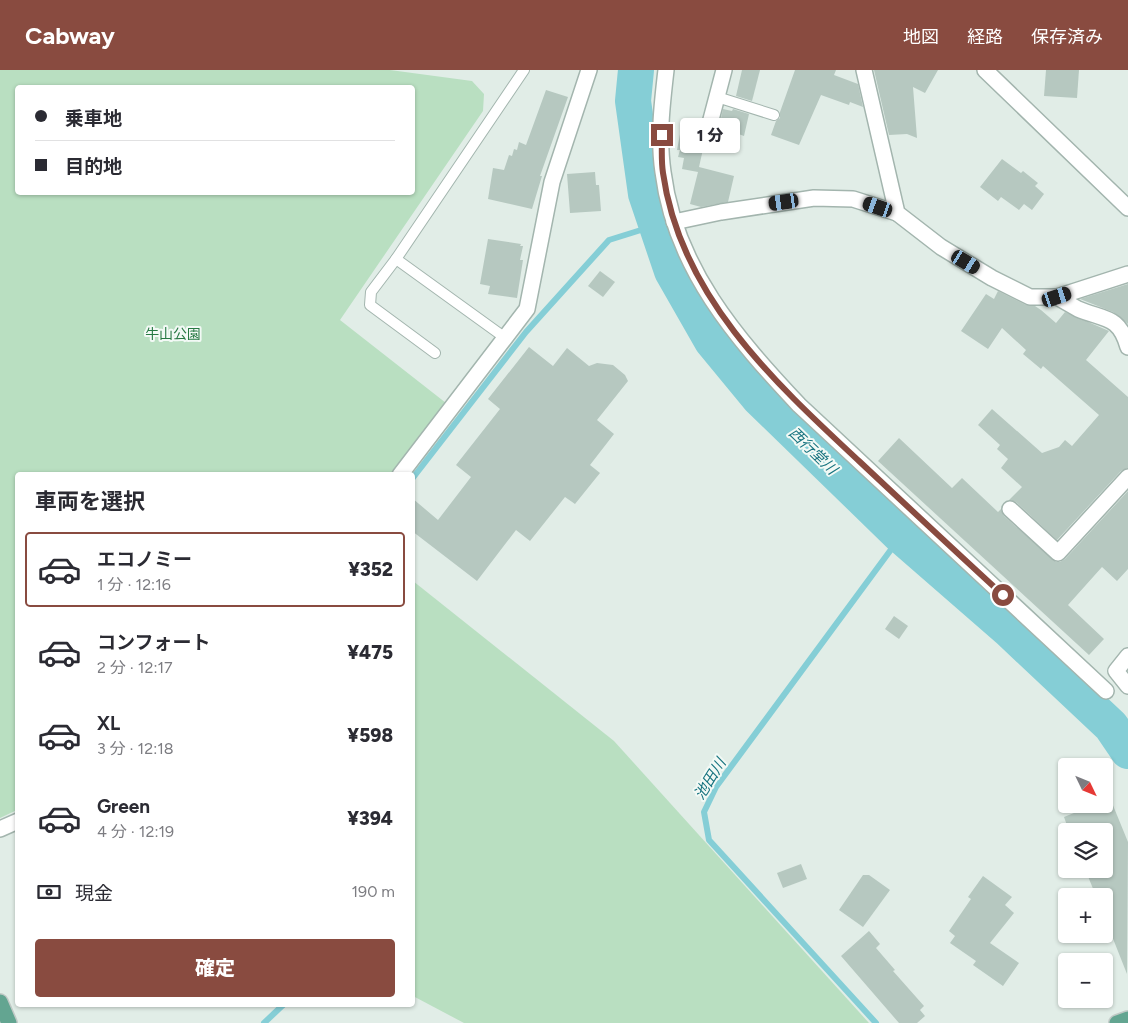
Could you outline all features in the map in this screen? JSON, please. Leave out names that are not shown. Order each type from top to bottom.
[{"type":"main road","points":[[0,1002],[9,1023]]},
{"type":"main road","points":[[1117,1023],[1128,1019]]},
{"type":"street","points":[[402,472],[527,309],[552,182],[589,70]]},
{"type":"street","points":[[666,70],[661,116],[663,172],[674,222],[690,262],[714,305],[756,360],[798,405],[1106,690]]},
{"type":"street","points":[[709,127],[724,70]]},
{"type":"street","points":[[864,70],[897,213]]},
{"type":"street","points":[[985,70],[1128,208]]},
{"type":"street","points":[[674,222],[721,212],[814,198],[853,199],[897,213],[940,247],[992,278],[1030,297],[1057,297],[1128,274]]},
{"type":"street","points":[[1057,297],[1078,309],[1110,319],[1124,333],[1128,347]]},
{"type":"street","points":[[1010,509],[1058,553],[1128,477]]},
{"type":"street","points":[[1128,656],[1116,671],[1128,686]]},
{"type":"street","points":[[0,829],[15,822]]},
{"type":"lane","points":[[435,353],[370,305],[371,292],[396,259],[524,70]]},
{"type":"lane","points":[[717,97],[774,115]]},
{"type":"lane","points":[[396,259],[504,337]]},
{"type":"green space","name":"牛山公園","points":[[0,70],[390,70],[472,81],[484,94],[483,111],[340,320],[446,403],[393,472],[15,472],[15,811],[0,818]]},
{"type":"green space","points":[[415,583],[614,741],[869,1023],[464,1023],[415,997]]},
{"type":"building","points":[[742,70],[760,70],[752,101],[736,96]]},
{"type":"building","points":[[795,70],[836,70],[834,75],[858,84],[863,107],[850,102],[849,105],[821,95],[799,145],[771,135],[776,121],[780,118],[780,112]]},
{"type":"building","points":[[874,70],[938,70],[925,93],[913,87],[917,138],[907,134],[889,135]]},
{"type":"building","points":[[1046,70],[1079,70],[1077,98],[1044,96]]},
{"type":"building","points":[[546,90],[568,97],[540,176],[542,176],[532,209],[488,199],[493,168],[504,170],[509,155],[512,156],[514,149],[517,150],[519,142],[526,145]]},
{"type":"building","points":[[723,109],[732,111],[733,109],[749,114],[744,136],[719,127]]},
{"type":"building","points":[[686,120],[700,123],[700,130],[706,136],[699,167],[734,176],[728,202],[701,207],[690,204],[698,172],[682,169],[684,158],[678,157],[680,150],[677,150],[681,129],[684,129]]},
{"type":"building","points":[[1002,159],[1021,173],[1023,171],[1038,183],[1035,186],[1044,194],[1032,210],[1024,204],[1019,210],[1001,197],[998,201],[980,187]]},
{"type":"building","points":[[595,172],[596,185],[599,185],[601,211],[570,213],[567,174]]},
{"type":"building","points":[[488,239],[521,244],[520,246],[523,246],[520,260],[523,260],[517,298],[488,294],[490,286],[480,284]]},
{"type":"building","points":[[600,271],[615,282],[603,297],[588,286]]},
{"type":"building","points":[[1128,284],[1128,324],[1113,312],[1080,299]]},
{"type":"building","points":[[998,291],[1026,305],[1035,306],[1056,323],[1065,312],[1109,331],[1086,360],[1128,397],[1128,468],[1121,471],[1057,540],[1016,502],[1009,500],[1022,487],[1001,468],[1008,459],[997,449],[1000,445],[978,425],[992,409],[1042,453],[1059,447],[1065,440],[1072,446],[1099,415],[1043,366],[1041,369],[1023,354],[1026,350],[1002,328],[988,349],[961,331],[986,294],[994,299]]},
{"type":"building","points":[[529,347],[553,366],[567,348],[589,366],[597,363],[613,365],[625,375],[628,381],[597,420],[614,434],[590,465],[600,473],[575,504],[565,497],[530,541],[516,530],[477,581],[415,533],[415,501],[438,520],[471,477],[456,465],[500,409],[488,399]]},
{"type":"building","points":[[899,438],[952,488],[962,478],[998,512],[1001,509],[1004,516],[1056,562],[1065,559],[1128,491],[1128,569],[1117,581],[1102,567],[1068,605],[1104,639],[1089,655],[878,461]]},
{"type":"building","points":[[894,616],[908,626],[899,639],[885,629]]},
{"type":"building","points":[[1113,805],[1128,842],[1127,974],[1113,939],[1113,888],[1093,888],[1089,878],[1113,878],[1113,823],[1066,823],[1064,817],[1074,813],[1113,813]]},
{"type":"building","points":[[801,864],[807,879],[783,888],[777,873]]},
{"type":"building","points":[[863,875],[869,875],[890,890],[863,927],[839,910]]},
{"type":"building","points":[[983,876],[1012,897],[1005,905],[1014,913],[990,943],[1019,963],[1003,986],[973,965],[976,961],[950,943],[955,936],[949,931],[971,899],[968,897]]},
{"type":"building","points":[[869,931],[880,944],[876,948],[895,970],[893,971],[924,1006],[920,1010],[925,1016],[917,1023],[899,1023],[841,956]]},
{"type":"waterway","name":"西行堂川","points":[[636,70],[633,101],[646,194],[672,271],[712,341],[759,398],[901,536],[1009,630],[1111,726],[1128,751]]},
{"type":"waterway","points":[[415,475],[526,332],[609,240],[657,225]]},
{"type":"waterway","name":"池田川","points":[[876,1023],[709,840],[704,812],[716,787],[901,536]]},
{"type":"waterway","points":[[264,1023],[281,1007]]},
{"type":"route","points":[[662,135],[663,172],[674,222],[690,262],[714,305],[756,360],[798,405],[1003,595]]}]
